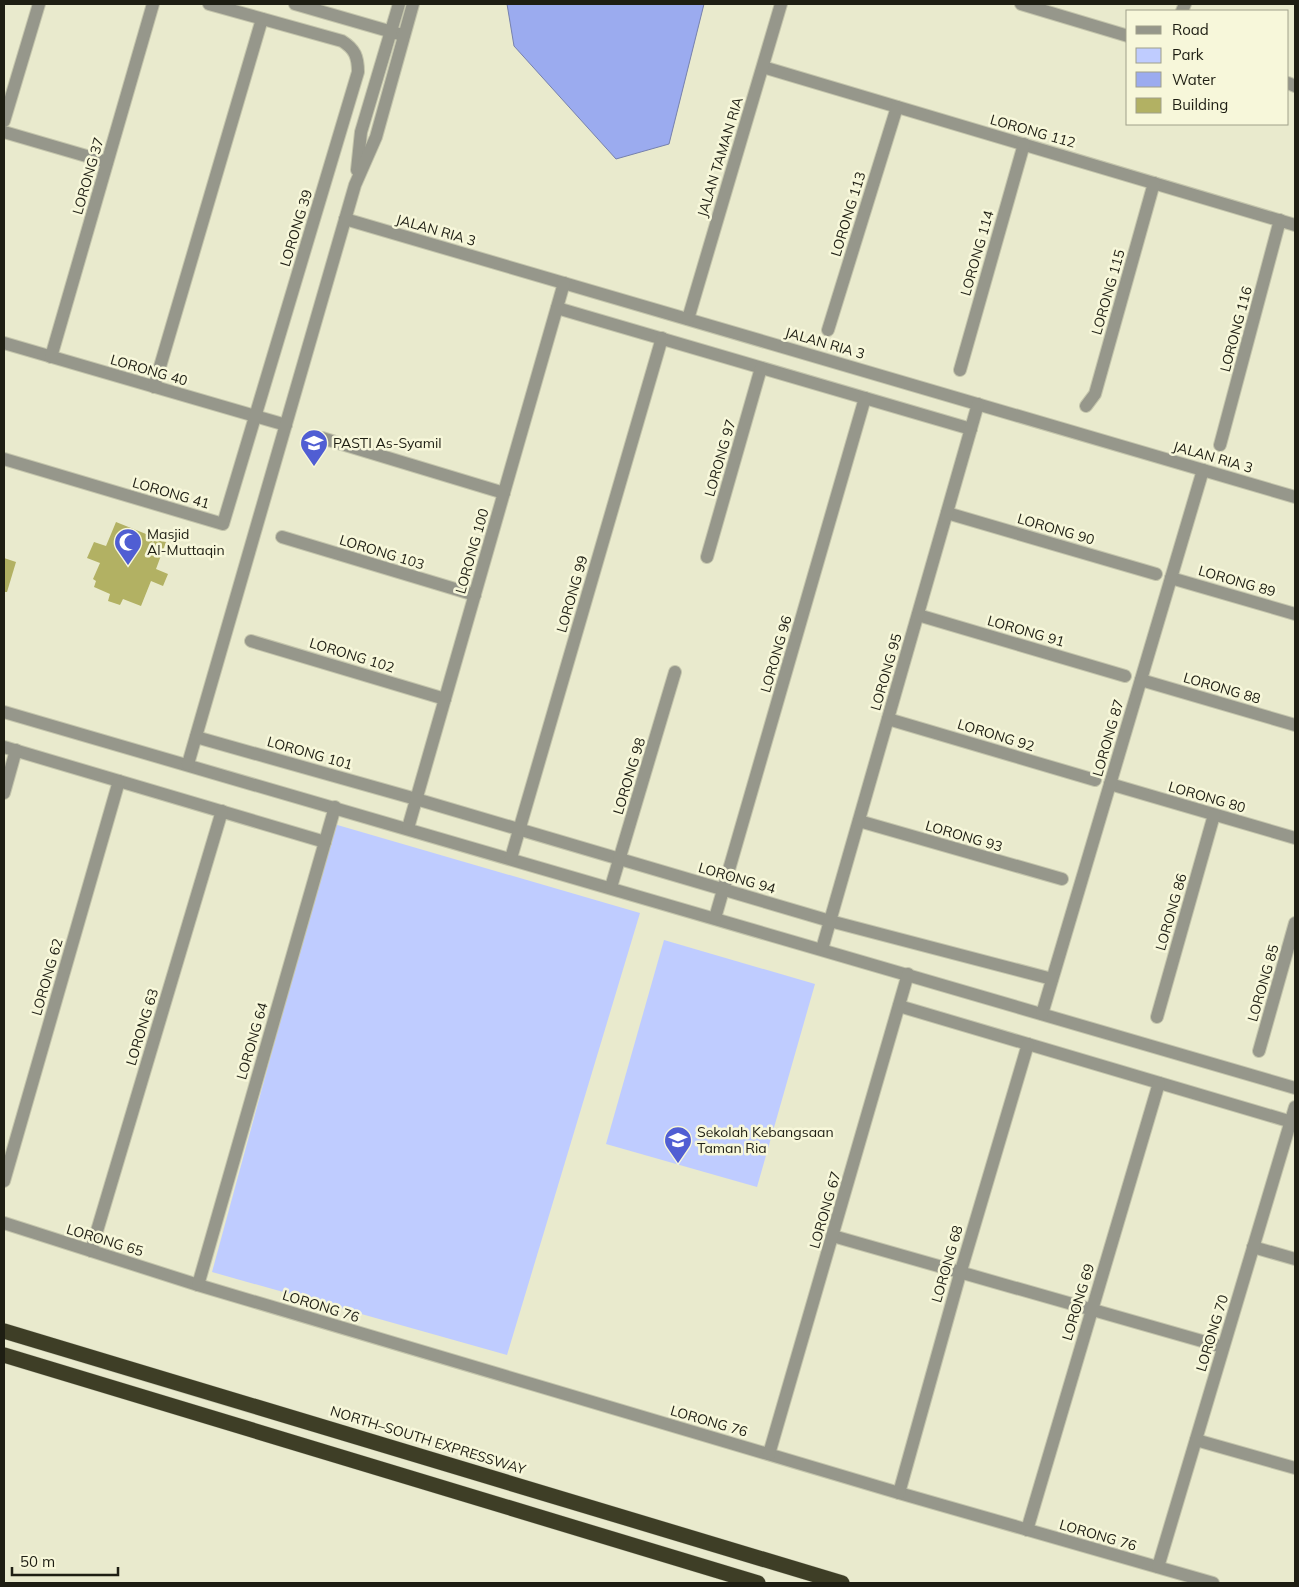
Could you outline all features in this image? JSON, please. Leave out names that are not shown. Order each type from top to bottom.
[{"type":"highway","name":"NORTH–SOUTH EXPRESSWAY","points":[[4,1330],[842,1583]]},
{"type":"highway","points":[[4,1355],[758,1583]]},
{"type":"street","points":[[4,121],[39,4]]},
{"type":"street","name":"LORONG 37","points":[[51,356],[153,4]]},
{"type":"street","points":[[154,386],[262,19],[208,4]]},
{"type":"street","points":[[295,4],[405,36]]},
{"type":"street","points":[[355,185],[362,132],[399,4]]},
{"type":"street","points":[[188,764],[355,185],[376,137],[414,4]]},
{"type":"street","name":"JALAN TAMAN RIA","points":[[688,319],[781,4]]},
{"type":"street","points":[[1021,4],[1050,8],[1126,35]]},
{"type":"street","name":"LORONG 39","points":[[255,416],[358,72],[358,60],[353,48],[342,41],[262,19]]},
{"type":"street","name":"LORONG 112","points":[[763,67],[1295,225]]},
{"type":"street","name":"LORONG 113","points":[[828,330],[897,107]]},
{"type":"street","points":[[4,132],[107,162]]},
{"type":"street","name":"LORONG 114","points":[[960,370],[1024,144]]},
{"type":"street","name":"LORONG 115","points":[[1086,406],[1095,394],[1154,183]]},
{"type":"street","name":"JALAN RIA 3","points":[[345,219],[1295,497]]},
{"type":"street","name":"LORONG 116","points":[[1220,445],[1280,220]]},
{"type":"street","name":"LORONG 100","points":[[408,828],[564,283]]},
{"type":"street","points":[[557,308],[971,429]]},
{"type":"street","name":"LORONG 99","points":[[511,858],[662,338]]},
{"type":"street","name":"LORONG 40","points":[[4,343],[286,425]]},
{"type":"street","name":"LORONG 97","points":[[708,556],[761,368]]},
{"type":"street","name":"LORONG 96","points":[[715,918],[865,398]]},
{"type":"street","name":"LORONG 95","points":[[822,949],[978,404]]},
{"type":"street","name":"LORONG 41","points":[[4,459],[223,524],[255,416]]},
{"type":"street","points":[[310,439],[322,438],[504,493]]},
{"type":"street","name":"LORONG 87","points":[[1042,1014],[1203,470]]},
{"type":"street","name":"LORONG 90","points":[[947,514],[1156,574]]},
{"type":"street","name":"LORONG 103","points":[[282,537],[475,595]]},
{"type":"street","name":"LORONG 89","points":[[1171,578],[1295,614]]},
{"type":"street","name":"LORONG 91","points":[[918,615],[1126,676]]},
{"type":"street","name":"LORONG 102","points":[[251,641],[445,699]]},
{"type":"street","name":"LORONG 98","points":[[611,888],[676,672]]},
{"type":"street","name":"LORONG 88","points":[[1141,680],[1295,725]]},
{"type":"street","points":[[4,712],[408,828],[1295,1088]]},
{"type":"street","name":"LORONG 92","points":[[888,719],[1095,780]]},
{"type":"street","name":"LORONG 101","points":[[196,737],[416,799]]},
{"type":"street","points":[[4,792],[10,748],[324,842]]},
{"type":"street","name":"LORONG 62","points":[[4,1181],[119,781]]},
{"type":"street","name":"LORONG 80","points":[[1110,784],[1295,838]]},
{"type":"street","name":"LORONG 94","points":[[416,799],[830,921],[1052,979]]},
{"type":"street","name":"LORONG 64","points":[[198,1285],[335,807]]},
{"type":"street","name":"LORONG 63","points":[[91,1251],[222,811]]},
{"type":"street","name":"LORONG 86","points":[[1157,1017],[1214,815]]},
{"type":"street","name":"LORONG 93","points":[[859,821],[1062,879]]},
{"type":"street","name":"LORONG 85","points":[[1259,1051],[1295,923]]},
{"type":"street","name":"LORONG 67","points":[[769,1454],[908,974]]},
{"type":"street","points":[[899,1006],[1293,1122]]},
{"type":"street","name":"LORONG 68","points":[[899,1493],[960,1274],[1028,1044]]},
{"type":"street","name":"LORONG 69","points":[[1027,1530],[1159,1083]]},
{"type":"street","name":"LORONG 70","points":[[1158,1567],[1253,1247],[1293,1122],[1295,1107]]},
{"type":"street","name":"LORONG 65","points":[[4,1223],[198,1285]]},
{"type":"street","points":[[833,1236],[960,1274],[1224,1347]]},
{"type":"street","points":[[1253,1247],[1295,1259]]},
{"type":"street","name":"LORONG 76","points":[[198,1285],[899,1493],[1213,1583]]},
{"type":"street","points":[[1196,1440],[1295,1468]]},
{"type":"green space","points":[[334,824],[640,913],[507,1355],[212,1272]]},
{"type":"green space","points":[[664,940],[815,984],[757,1187],[606,1144]]},
{"type":"water","points":[[507,4],[704,4],[669,144],[616,159],[514,46]]},
{"type":"building","name":"Masjid Al-Muttaqin","points":[[116,522],[166,542],[156,569],[168,574],[163,586],[151,581],[141,606],[123,599],[120,605],[108,601],[110,594],[94,587],[96,581],[93,579],[100,563],[87,558],[94,542],[106,546]]},
{"type":"building","points":[[4,558],[16,562],[7,592],[4,592]]},
{"type":"place","name":"PASTI As-Syamil","points":[[314,467]]},
{"type":"place","name":"Masjid Al-Muttaqin","points":[[128,566]]},
{"type":"place","name":"Sekolah Kebangsaan Taman Ria","points":[[678,1164]]}]
